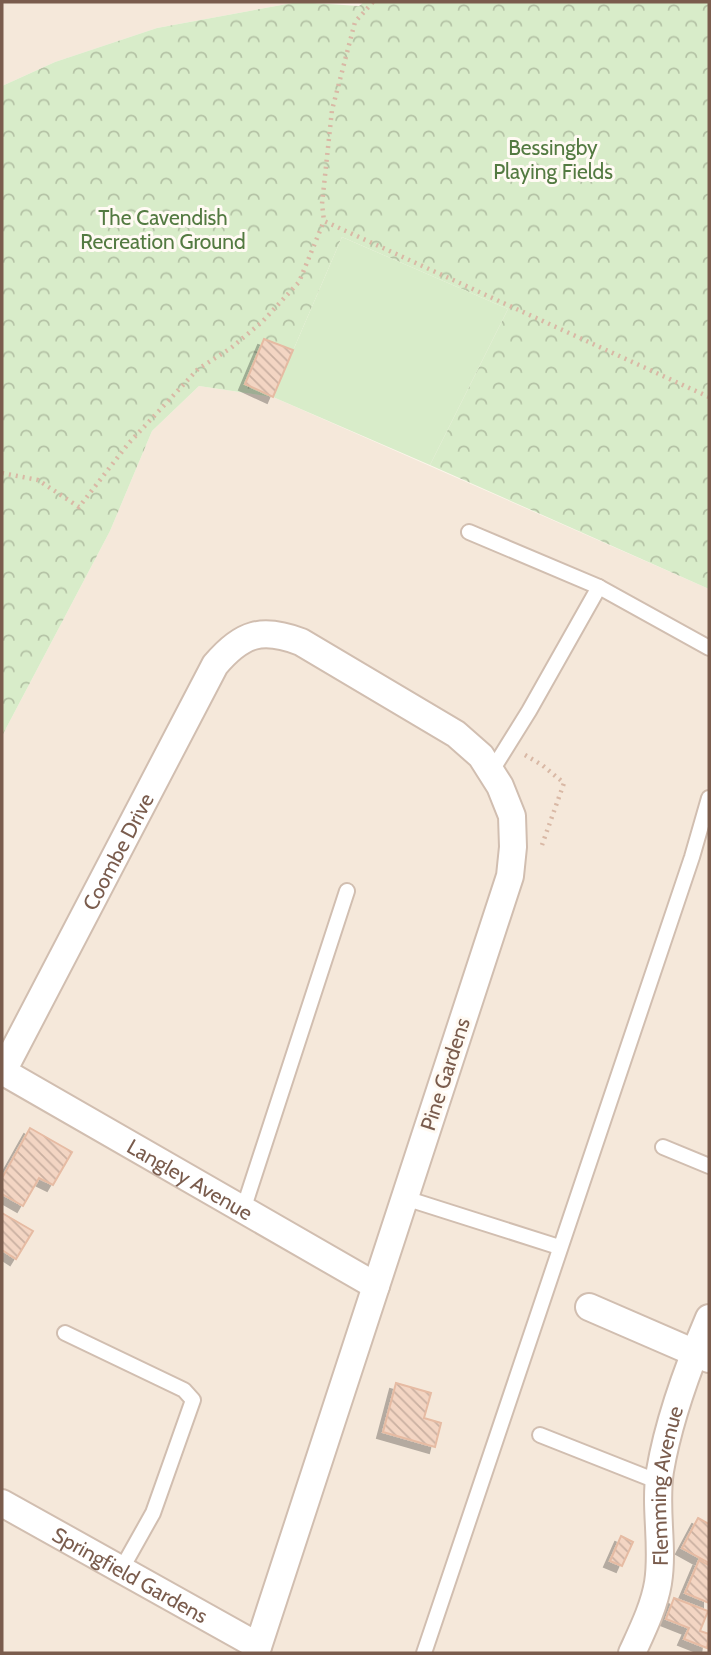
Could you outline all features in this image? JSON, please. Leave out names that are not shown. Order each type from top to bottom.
[{"type":"street","name":"Pine Gardens","points":[[244,639],[264,633],[281,634],[301,642],[456,734],[481,756],[500,786],[512,816],[513,848],[510,876],[257,1649]]},
{"type":"street","name":"Coombe Drive","points":[[2,1072],[215,665],[228,650],[244,639]]},
{"type":"street","name":"Langley Avenue","points":[[2,1072],[376,1286]]},
{"type":"street","points":[[589,1307],[702,1356]]},
{"type":"street","name":"Flemming Avenue","points":[[632,1653],[658,1583],[659,1482],[675,1409],[702,1356],[709,1318]]},
{"type":"street","name":"Springfield Gardens","points":[[2,1503],[257,1649]]},
{"type":"lane","points":[[469,531],[599,587],[709,648]]},
{"type":"lane","points":[[491,772],[599,587]]},
{"type":"lane","points":[[424,1653],[692,857],[709,798]]},
{"type":"lane","points":[[243,1210],[347,891]]},
{"type":"lane","points":[[663,1147],[709,1166]]},
{"type":"lane","points":[[405,1198],[559,1247]]},
{"type":"lane","points":[[65,1332],[184,1390],[193,1400],[153,1513],[121,1570]]},
{"type":"lane","points":[[540,1435],[659,1482]]},
{"type":"path","points":[[2,473],[38,480],[79,507],[128,444],[198,369],[231,348],[262,322],[299,282],[324,221],[322,204],[332,110],[355,22],[373,2]]},
{"type":"path","points":[[324,221],[709,397]]},
{"type":"shaded area","points":[[2,2],[298,2],[157,28],[55,62],[2,86]]},
{"type":"shaded area","points":[[199,386],[273,397],[709,589],[709,1653],[2,1653],[2,736],[110,531],[152,431]]},
{"type":"green space","points":[[298,2],[359,6],[364,2],[709,2],[709,589],[430,465],[508,309],[342,237],[273,397],[199,386],[152,431],[110,531],[2,736],[2,86],[55,62],[157,28]]},
{"type":"green space","points":[[342,237],[508,309],[430,465],[273,397]]},
{"type":"building","points":[[264,339],[293,350],[273,397],[245,384]]},
{"type":"building","points":[[30,1128],[72,1152],[53,1185],[39,1178],[23,1206],[2,1194],[2,1178]]},
{"type":"building","points":[[2,1213],[33,1231],[16,1259],[2,1250]]},
{"type":"building","points":[[396,1383],[431,1393],[424,1418],[441,1423],[435,1447],[383,1432]]},
{"type":"building","points":[[698,1518],[709,1524],[709,1563],[682,1548]]},
{"type":"building","points":[[621,1536],[633,1542],[622,1566],[610,1561]]},
{"type":"building","points":[[699,1560],[709,1565],[709,1603],[685,1593]]},
{"type":"building","points":[[674,1598],[708,1611],[700,1631],[709,1634],[707,1648],[684,1639],[689,1628],[666,1619]]},
{"type":"park label","name":"Bessingby Playing Fields","points":[[553,159]]},
{"type":"park label","name":"The Cavendish Recreation Ground","points":[[163,229]]}]
